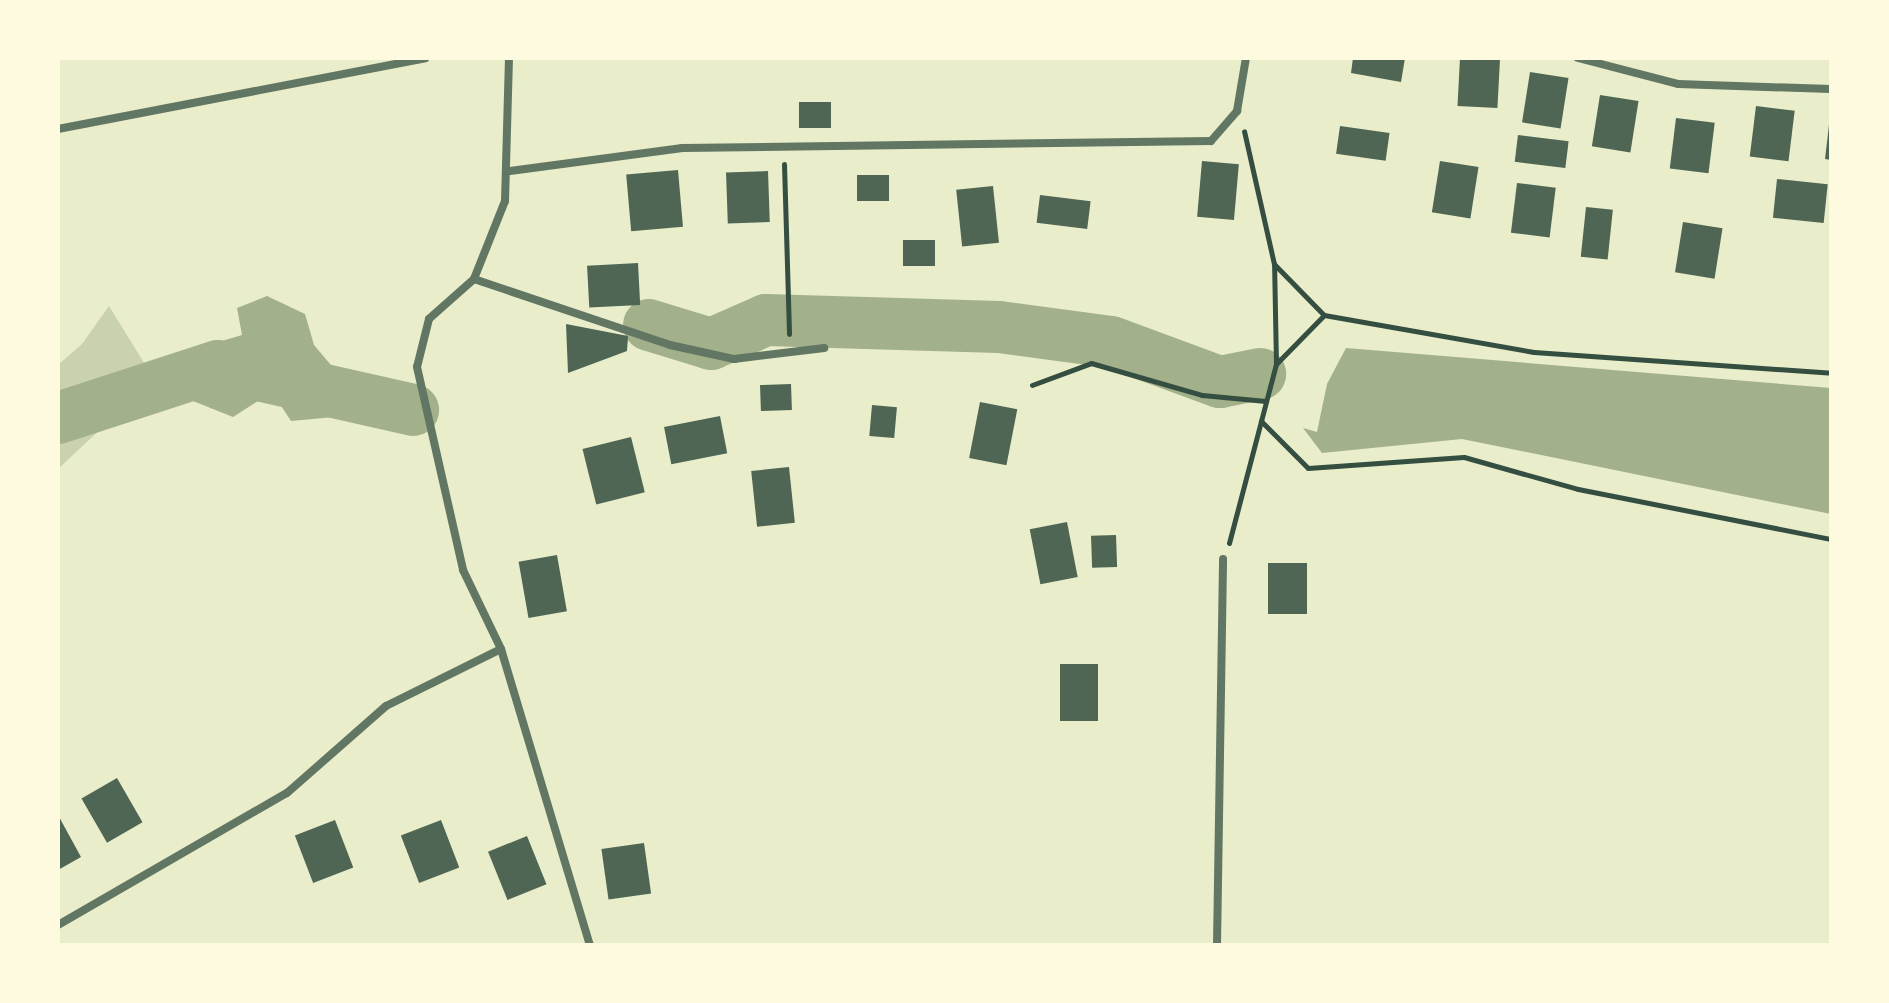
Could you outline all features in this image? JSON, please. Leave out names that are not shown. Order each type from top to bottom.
[{"type":"street","points":[[58,129],[425,58]]},
{"type":"street","points":[[509,58],[510,171],[505,201],[474,279],[429,319],[417,367],[463,570],[501,649],[590,945]]},
{"type":"street","points":[[510,171],[682,148],[784,151],[1211,141],[1237,111],[1246,58]]},
{"type":"street","points":[[1578,58],[1678,84],[1831,89]]},
{"type":"street","points":[[474,279],[670,345],[734,359],[824,348]]},
{"type":"street","points":[[1217,945],[1223,559]]},
{"type":"street","points":[[58,925],[287,793],[386,706],[501,649]]},
{"type":"path","points":[[1223,559],[1241,512],[1276,364],[1274,264],[1257,173],[1237,111]]},
{"type":"path","points":[[784,151],[789,329]]},
{"type":"path","points":[[1274,264],[1324,315],[1534,352],[1831,373]]},
{"type":"path","points":[[1276,364],[1324,315]]},
{"type":"path","points":[[1032,385],[1091,363],[1202,395],[1266,401]]},
{"type":"path","points":[[1261,421],[1308,468],[1464,457],[1578,489],[1831,539]]},
{"type":"shaded area","points":[[267,296],[305,314],[314,345],[353,391],[334,417],[291,421],[272,392],[233,417],[188,399],[205,346],[242,335],[237,308]]},
{"type":"shaded area","points":[[109,306],[154,379],[58,469],[58,365],[82,344]]},
{"type":"shaded area","points":[[1346,348],[1831,388],[1831,514],[1462,439],[1322,453],[1303,428],[1317,432],[1327,384]]},
{"type":"building","points":[[1353,58],[1405,58],[1401,82],[1351,73]]},
{"type":"building","points":[[1460,58],[1500,60],[1497,108],[1457,106]]},
{"type":"building","points":[[1530,72],[1569,78],[1561,128],[1522,122]]},
{"type":"building","points":[[1600,95],[1639,101],[1630,152],[1592,146]]},
{"type":"building","points":[[799,102],[831,102],[831,128],[799,128]]},
{"type":"building","points":[[1756,106],[1795,111],[1788,161],[1750,157]]},
{"type":"building","points":[[1676,118],[1715,123],[1708,173],[1670,169]]},
{"type":"building","points":[[1831,125],[1831,160],[1825,159]]},
{"type":"building","points":[[1340,126],[1390,133],[1386,161],[1336,154]]},
{"type":"building","points":[[1518,135],[1569,141],[1565,168],[1515,162]]},
{"type":"building","points":[[1202,161],[1239,164],[1234,220],[1197,217]]},
{"type":"building","points":[[1440,161],[1479,167],[1470,218],[1432,212]]},
{"type":"building","points":[[678,170],[683,227],[631,231],[626,175]]},
{"type":"building","points":[[768,171],[770,222],[728,223],[726,172]]},
{"type":"building","points":[[857,175],[889,175],[889,201],[857,201]]},
{"type":"building","points":[[1777,179],[1828,184],[1824,223],[1773,218]]},
{"type":"building","points":[[1517,183],[1556,188],[1550,237],[1511,233]]},
{"type":"building","points":[[993,186],[999,243],[962,247],[956,190]]},
{"type":"building","points":[[1040,195],[1091,201],[1087,229],[1037,223]]},
{"type":"building","points":[[1586,207],[1613,210],[1608,260],[1581,257]]},
{"type":"building","points":[[1683,222],[1723,228],[1715,279],[1675,272]]},
{"type":"building","points":[[903,240],[935,240],[935,266],[903,266]]},
{"type":"building","points":[[638,263],[640,305],[589,308],[587,266]]},
{"type":"building","points":[[566,324],[628,336],[627,351],[568,373]]},
{"type":"building","points":[[791,384],[792,410],[761,411],[760,385]]},
{"type":"building","points":[[980,402],[1017,409],[1006,465],[969,458]]},
{"type":"building","points":[[872,405],[897,407],[894,438],[869,436]]},
{"type":"building","points":[[720,416],[727,453],[671,464],[664,427]]},
{"type":"building","points":[[631,437],[645,492],[596,504],[582,449]]},
{"type":"building","points":[[789,467],[795,523],[757,527],[751,471]]},
{"type":"building","points":[[1067,522],[1078,577],[1040,584],[1030,529]]},
{"type":"building","points":[[1116,535],[1117,567],[1092,568],[1091,536]]},
{"type":"building","points":[[557,555],[567,611],[528,618],[519,562]]},
{"type":"building","points":[[1268,563],[1307,563],[1307,614],[1268,614]]},
{"type":"building","points":[[1060,664],[1098,664],[1098,721],[1060,721]]},
{"type":"building","points":[[117,778],[142,822],[107,843],[81,798]]},
{"type":"building","points":[[58,815],[81,857],[58,870]]},
{"type":"building","points":[[335,820],[353,868],[313,883],[295,835]]},
{"type":"building","points":[[441,820],[459,868],[419,883],[401,835]]},
{"type":"building","points":[[527,836],[546,884],[508,900],[488,852]]},
{"type":"building","points":[[644,843],[651,894],[609,899],[601,849]]},
{"type":"waterway","points":[[649,325],[711,344],[766,320],[999,327],[1111,342],[1220,382],[1260,374]]},
{"type":"waterway","points":[[58,418],[218,366],[413,410]]}]
